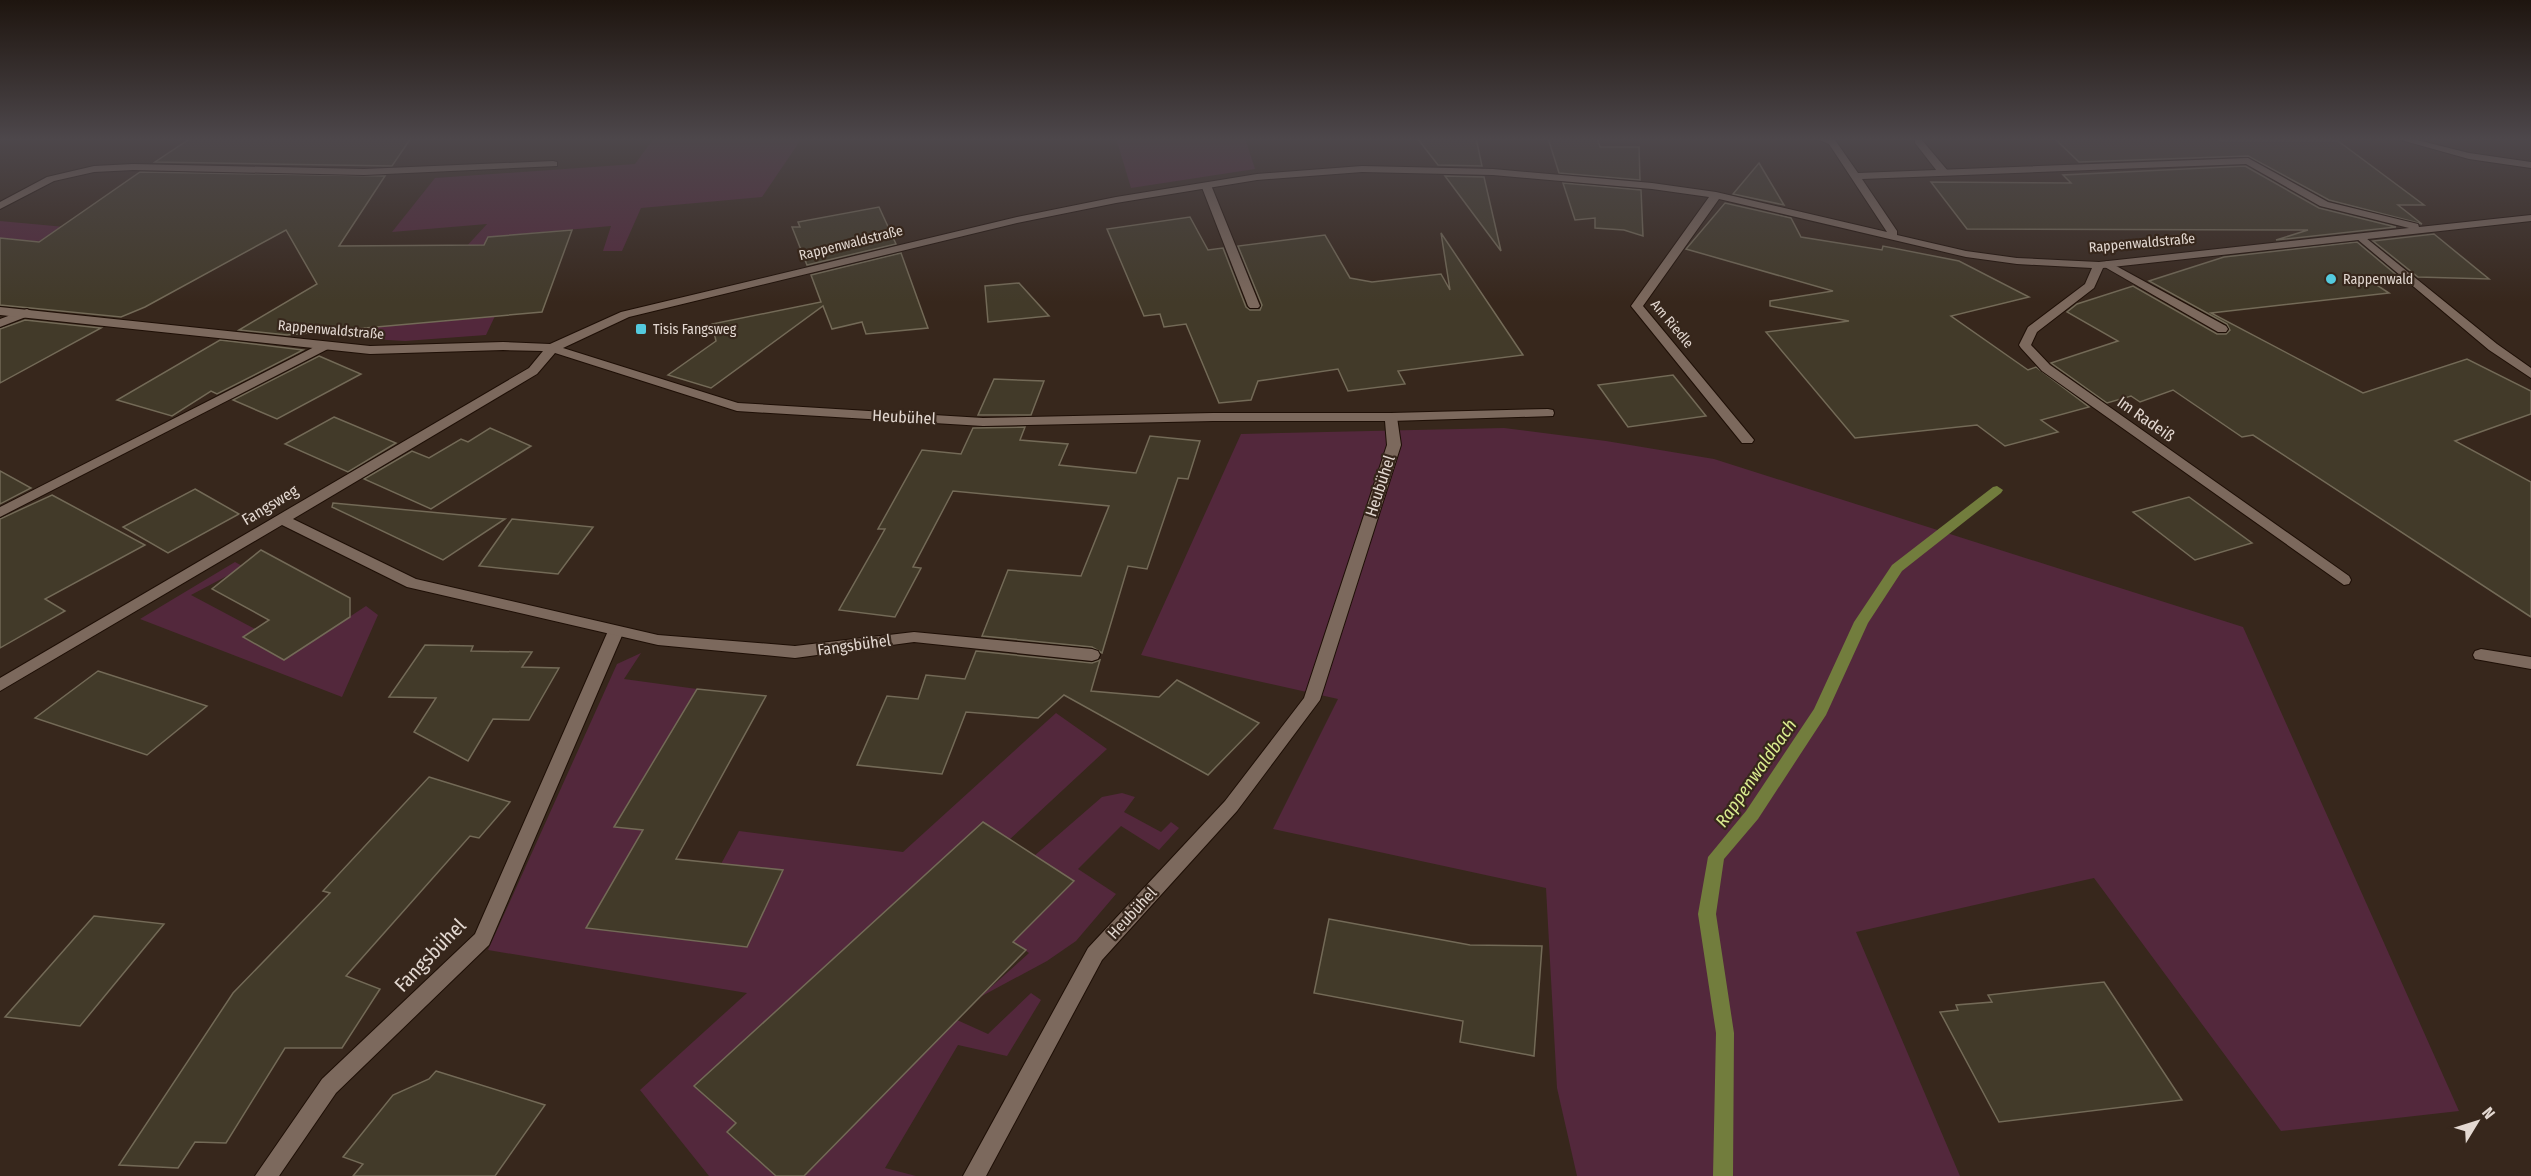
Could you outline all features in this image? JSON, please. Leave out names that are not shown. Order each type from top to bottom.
[{"type":"street","points":[[0,206],[25,193]]},
{"type":"street","name":"Rappenwaldstraße","points":[[0,310],[370,351],[503,346],[552,348],[625,314],[1017,220],[1163,193]]},
{"type":"street","points":[[1209,193],[1254,306]]},
{"type":"street","name":"Rappenwaldstraße","points":[[1700,193],[1966,254],[2017,261],[2103,264],[2531,218]]},
{"type":"street","points":[[1866,193],[1892,231],[1892,237]]},
{"type":"street","name":"Rappenwaldstraße","points":[[2304,193],[2324,204],[2374,218],[2430,229]]},
{"type":"street","name":"Am Riedle","points":[[1716,195],[1637,306],[1747,440]]},
{"type":"street","points":[[2361,237],[2475,333],[2531,374]]},
{"type":"street","points":[[2103,264],[2223,329]]},
{"type":"street","name":"Im Radeiß","points":[[2103,264],[2090,286],[2032,330],[2025,345],[2046,368],[2344,580]]},
{"type":"street","points":[[0,323],[27,313]]},
{"type":"street","points":[[0,513],[324,346]]},
{"type":"street","name":"Heubühel","points":[[552,348],[737,407],[983,422],[1213,417],[1391,417],[1394,445],[1312,700],[1230,806],[1095,954],[974,1176]]},
{"type":"street","name":"Fangsweg","points":[[0,685],[533,371],[552,348]]},
{"type":"street","points":[[1391,417],[1548,413]]},
{"type":"street","name":"Fangsbühel","points":[[282,519],[412,583],[658,640],[795,652],[914,637],[1092,655]]},
{"type":"street","name":"Fangsbühel","points":[[266,1176],[329,1086],[482,939],[616,631]]},
{"type":"street","points":[[2481,654],[2531,663]]},
{"type":"shaded area","points":[[423,193],[765,193],[762,197],[641,208],[622,251],[603,251],[611,226],[488,237],[465,285],[495,316],[486,335],[405,341],[353,338],[396,290],[431,285],[487,224],[392,232]]},
{"type":"shaded area","points":[[0,221],[87,229],[45,242],[0,238]]},
{"type":"shaded area","points":[[1504,428],[1606,441],[1714,459],[2243,627],[2459,1111],[2281,1131],[2094,878],[1856,932],[1960,1176],[1577,1176],[1557,1088],[1546,888],[1273,829],[1338,699],[1141,655],[1241,434]]},
{"type":"shaded area","points":[[235,562],[244,567],[191,595],[255,629],[243,637],[284,660],[366,606],[378,615],[342,697],[140,619]]},
{"type":"shaded area","points":[[641,653],[624,679],[697,689],[614,826],[690,835],[675,858],[747,947],[783,871],[721,864],[739,831],[903,852],[1056,713],[1107,749],[1009,840],[983,823],[694,1086],[736,1123],[727,1133],[776,1176],[709,1176],[640,1090],[747,993],[488,950],[617,664]]},
{"type":"shaded area","points":[[1122,793],[1135,797],[1124,812],[1161,832],[1171,822],[1179,828],[1159,850],[1121,826],[1078,869],[1116,894],[1076,941],[1047,961],[980,997],[1029,953],[1013,942],[1074,881],[1034,856],[1102,797]]},
{"type":"shaded area","points":[[1031,993],[1041,1000],[1007,1056],[958,1045],[885,1168],[916,1176],[804,1176],[957,1020],[988,1034]]},
{"type":"building","points":[[110,193],[374,193],[339,246],[484,245],[488,237],[572,230],[542,312],[287,335],[239,330],[317,284],[286,230],[145,307],[121,317],[0,305],[0,238],[39,242]]},
{"type":"building","points":[[1458,193],[1488,193],[1501,251]]},
{"type":"building","points":[[1566,193],[1641,193],[1643,236],[1624,230],[1595,228],[1595,218],[1575,220]]},
{"type":"building","points":[[1777,193],[1784,205],[1733,194]]},
{"type":"building","points":[[1939,193],[2292,193],[2319,208],[2396,227],[2276,240],[2308,230],[1967,229]]},
{"type":"building","points":[[2316,193],[2408,193],[2424,205],[2398,205],[2422,224],[2329,200]]},
{"type":"building","points":[[1725,203],[1791,218],[1801,237],[1882,250],[1883,246],[1959,261],[2029,297],[1951,316],[2028,370],[2036,367],[2089,407],[2041,420],[2058,432],[2005,446],[1977,425],[1855,438],[1766,332],[1849,321],[1770,306],[1770,301],[1833,291],[1686,249]]},
{"type":"building","points":[[879,207],[896,244],[807,265],[792,227],[800,227],[798,222]]},
{"type":"building","points":[[1190,217],[1208,250],[1223,248],[1246,307],[1250,310],[1260,310],[1262,305],[1238,246],[1325,235],[1350,278],[1372,282],[1441,274],[1450,290],[1441,233],[1523,355],[1398,371],[1405,384],[1348,391],[1338,369],[1258,381],[1251,400],[1219,403],[1186,324],[1164,327],[1160,314],[1144,316],[1107,229]]},
{"type":"building","points":[[2434,234],[2489,279],[2418,277],[2373,241]]},
{"type":"building","points":[[2357,242],[2399,277],[2363,276],[2389,293],[2211,313],[2363,393],[2467,359],[2531,391],[2531,414],[2455,441],[2531,482],[2531,617],[2253,435],[2242,437],[2173,390],[2140,402],[2131,396],[2107,403],[2051,363],[2118,341],[2067,312],[2077,304],[2133,286],[2217,334],[2226,334],[2230,330],[2227,324],[2149,281],[2224,257]]},
{"type":"building","points":[[901,253],[928,328],[866,334],[862,322],[832,329],[823,306],[711,388],[668,375],[716,341],[712,324],[821,302],[811,275]]},
{"type":"building","points":[[1019,283],[1049,316],[988,322],[985,286]]},
{"type":"building","points":[[25,320],[101,328],[0,383],[0,329]]},
{"type":"building","points":[[220,340],[303,350],[217,394],[211,391],[172,416],[117,400]]},
{"type":"building","points":[[319,356],[361,374],[277,419],[233,400]]},
{"type":"building","points":[[1673,375],[1706,416],[1628,427],[1598,385]]},
{"type":"building","points":[[994,379],[1044,381],[1031,415],[978,415]]},
{"type":"building","points":[[334,417],[396,443],[348,472],[285,444]]},
{"type":"building","points":[[1025,427],[1020,440],[1068,444],[1059,465],[1136,473],[1150,436],[1200,441],[1188,479],[1178,478],[1147,569],[1128,566],[1102,653],[1092,647],[982,636],[1008,570],[1081,576],[1109,506],[953,491],[913,567],[921,568],[895,617],[839,610],[885,529],[878,529],[922,450],[961,454],[973,428]]},
{"type":"building","points":[[490,428],[531,446],[431,509],[364,479],[412,451],[429,458],[461,439],[468,442]]},
{"type":"building","points":[[0,471],[31,488],[0,504]]},
{"type":"building","points":[[195,489],[239,514],[168,553],[123,527]]},
{"type":"building","points":[[52,495],[145,545],[45,599],[65,611],[0,648],[0,519]]},
{"type":"building","points":[[2189,497],[2252,543],[2195,560],[2133,512]]},
{"type":"building","points":[[333,503],[505,519],[443,560],[332,507]]},
{"type":"building","points":[[512,519],[593,527],[558,574],[479,566]]},
{"type":"building","points":[[261,550],[350,598],[350,617],[284,660],[243,637],[269,620],[212,589]]},
{"type":"building","points":[[425,645],[473,646],[471,651],[532,652],[522,667],[559,668],[529,720],[493,719],[468,761],[414,732],[436,698],[389,697]]},
{"type":"building","points":[[976,651],[1092,663],[1100,660],[1091,691],[1159,697],[1177,680],[1259,723],[1208,775],[1064,695],[1038,718],[966,712],[942,774],[857,765],[887,696],[918,699],[926,675],[965,679]]},
{"type":"building","points":[[98,671],[207,706],[147,755],[35,718]]},
{"type":"building","points":[[697,689],[766,696],[676,859],[783,870],[747,947],[586,928],[643,830],[614,827]]},
{"type":"building","points":[[429,777],[510,802],[479,838],[470,836],[346,976],[380,989],[342,1048],[285,1048],[226,1143],[195,1142],[178,1168],[119,1165],[233,993],[330,893],[323,891]]},
{"type":"building","points":[[983,822],[1074,881],[1013,942],[1026,950],[804,1176],[776,1176],[727,1132],[736,1123],[694,1086]]},
{"type":"building","points":[[94,916],[164,924],[80,1026],[5,1017]]},
{"type":"building","points":[[1329,919],[1470,945],[1542,946],[1534,1056],[1460,1042],[1463,1021],[1314,993]]},
{"type":"building","points":[[2104,982],[2182,1100],[1999,1122],[1940,1012],[1958,1010],[1956,1005],[1992,1002],[1988,995]]},
{"type":"building","points":[[436,1071],[545,1105],[495,1176],[353,1176],[363,1164],[343,1157],[393,1095],[429,1079]]},
{"type":"waterway","name":"Rappenwaldbach","points":[[1723,1176],[1725,1033],[1707,914],[1716,857],[1752,815],[1821,711],[1861,622],[1897,568],[1997,490]]},
{"type":"place","name":"Rappenwald","points":[[2331,279]]},
{"type":"place","name":"Tisis Fangsweg","points":[[641,329]]}]
